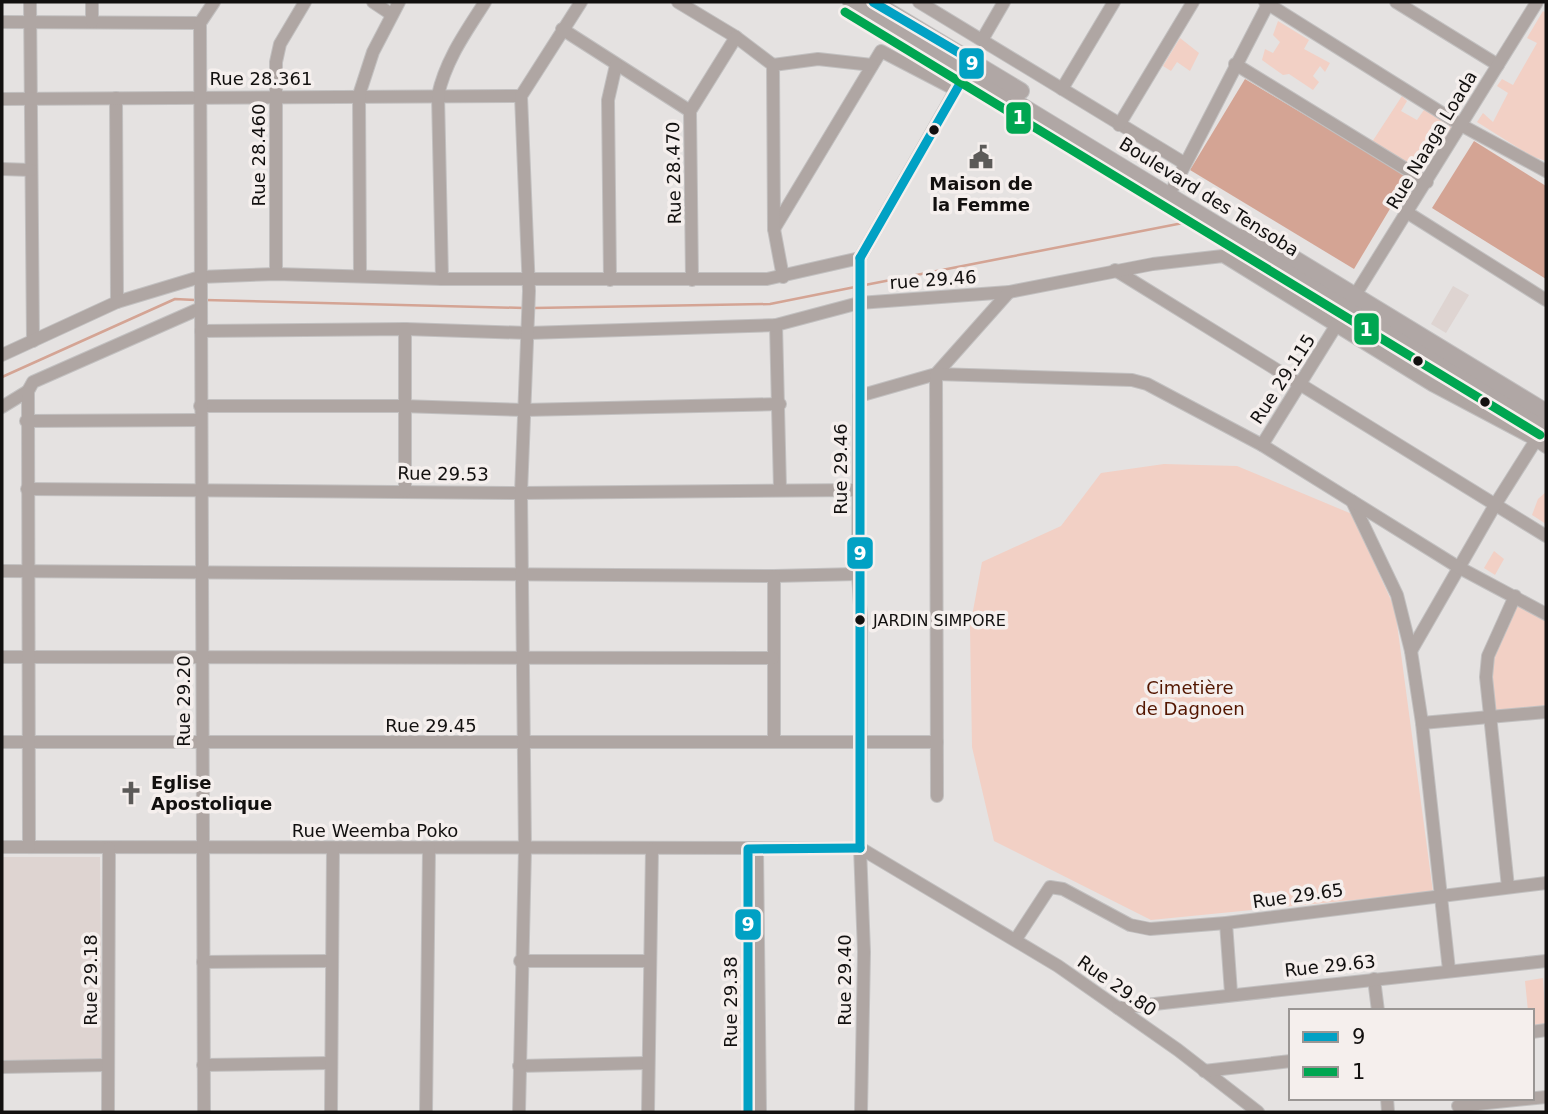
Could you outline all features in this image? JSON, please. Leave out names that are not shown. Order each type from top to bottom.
[{"type":"main road","name":"Boulevard des Tensoba","points":[[851,2],[970,66],[1174,186],[1354,301],[1438,359],[1546,425]]},
{"type":"main road","name":"Boulevard des Tensoba","points":[[873,2],[970,66],[1354,301],[1546,412]]},
{"type":"street","points":[[30,2],[33,341]]},
{"type":"street","points":[[92,2],[92,22]]},
{"type":"street","points":[[2,407],[27,391],[33,382],[201,307],[200,23],[214,2]]},
{"type":"street","name":"Rue 28.460","points":[[276,274],[276,61],[280,44],[305,2]]},
{"type":"street","points":[[373,2],[391,14]]},
{"type":"street","points":[[360,276],[359,95],[373,52],[399,2]]},
{"type":"street","points":[[442,279],[438,94],[452,55],[485,2]]},
{"type":"street","points":[[519,1112],[524,853],[522,494],[528,330],[521,96],[581,2]]},
{"type":"street","points":[[678,2],[736,37],[773,65],[825,59],[872,65]]},
{"type":"street","points":[[919,2],[1184,163]]},
{"type":"street","points":[[982,40],[1004,2]]},
{"type":"street","points":[[1062,89],[1114,2]]},
{"type":"street","points":[[1119,125],[1193,2]]},
{"type":"street","points":[[1174,186],[1267,2],[1461,125],[1546,171]]},
{"type":"street","points":[[1396,2],[1498,65]]},
{"type":"street","points":[[1539,2],[1546,4]]},
{"type":"street","name":"Rue Naaga Loada","points":[[1354,301],[1539,2]]},
{"type":"street","points":[[2,22],[200,23]]},
{"type":"street","points":[[562,29],[690,111]]},
{"type":"street","name":"Rue 28.470","points":[[692,279],[690,111],[736,37]]},
{"type":"street","points":[[774,229],[883,51],[956,90]]},
{"type":"street","points":[[1235,64],[1427,182]]},
{"type":"street","points":[[610,280],[608,100],[616,65]]},
{"type":"street","points":[[773,65],[774,229],[783,277]]},
{"type":"street","points":[[2,355],[117,302],[200,277],[276,274],[360,276],[528,285],[610,280],[783,277],[860,258],[970,66]]},
{"type":"street","name":"Rue 28.361","points":[[2,99],[438,94],[521,96]]},
{"type":"street","points":[[116,98],[117,302]]},
{"type":"street","points":[[2,169],[31,170]]},
{"type":"street","points":[[1408,213],[1546,300]]},
{"type":"street","name":"rue 29.46","points":[[201,331],[528,330],[776,325],[859,303],[1009,292],[1115,270],[1223,256],[1427,382],[1541,444]]},
{"type":"street","name":"Rue 29.46","points":[[860,258],[860,848]]},
{"type":"street","points":[[1115,270],[1546,536]]},
{"type":"street","points":[[937,796],[936,374],[1009,292]]},
{"type":"street","name":"Rue 29.115","points":[[1262,445],[1354,301]]},
{"type":"street","name":"Rue 29.20","points":[[201,307],[204,1112]]},
{"type":"street","points":[[776,325],[780,404],[779,489]]},
{"type":"street","points":[[405,329],[405,491]]},
{"type":"street","points":[[1427,382],[1438,359]]},
{"type":"street","points":[[859,397],[936,374],[1132,380],[1147,384],[1262,445],[1458,567],[1546,614]]},
{"type":"street","points":[[27,391],[29,848]]},
{"type":"street","points":[[200,406],[405,406],[524,410],[780,404]]},
{"type":"street","points":[[26,421],[200,420]]},
{"type":"street","points":[[1411,651],[1494,505],[1541,444]]},
{"type":"street","name":"Rue 29.53","points":[[27,489],[522,494],[859,490]]},
{"type":"street","points":[[1352,501],[1396,595],[1411,651],[1422,723],[1449,970]]},
{"type":"street","points":[[2,571],[201,574],[858,574]]},
{"type":"street","points":[[774,576],[774,741]]},
{"type":"street","points":[[1508,887],[1488,715],[1487,662],[1515,596]]},
{"type":"street","points":[[2,657],[773,658]]},
{"type":"street","points":[[1422,723],[1488,715],[1546,712]]},
{"type":"street","name":"Rue 29.45","points":[[2,742],[937,742]]},
{"type":"street","name":"Rue Weemba Poko","points":[[2,848],[202,852],[652,853],[860,848]]},
{"type":"street","name":"Rue 29.80","points":[[860,848],[1016,939],[1118,1008],[1258,1112]]},
{"type":"street","name":"Rue 29.40","points":[[860,848],[864,952],[861,1112]]},
{"type":"street","name":"Rue Weemba Poko","points":[[2,855],[109,851]]},
{"type":"street","name":"Rue 29.18","points":[[108,1112],[109,851]]},
{"type":"street","points":[[331,1112],[333,852]]},
{"type":"street","points":[[426,1112],[429,852]]},
{"type":"street","points":[[751,852],[760,1112]]},
{"type":"street","name":"Rue 29.38","points":[[748,1112],[751,852]]},
{"type":"street","points":[[648,1112],[652,853]]},
{"type":"street","name":"Rue 29.65","points":[[1016,939],[1046,888],[1063,889],[1137,928],[1226,923],[1546,883]]},
{"type":"street","points":[[1226,923],[1231,993]]},
{"type":"street","points":[[203,962],[331,961]]},
{"type":"street","points":[[520,961],[649,961]]},
{"type":"street","name":"Rue 29.63","points":[[1118,1008],[1231,993],[1546,961]]},
{"type":"street","points":[[1374,979],[1378,1009]]},
{"type":"street","points":[[1205,1071],[1289,1060]]},
{"type":"street","points":[[203,1065],[330,1063]]},
{"type":"street","points":[[519,1066],[647,1063]]},
{"type":"street","points":[[2,1066],[108,1065]]},
{"type":"street","points":[[1536,1112],[1540,1098]]},
{"type":"street","points":[[1458,1106],[1520,1100]]},
{"type":"shaded area","points":[[1245,79],[1409,177],[1354,269],[1190,170]]},
{"type":"shaded area","points":[[1474,141],[1546,186],[1546,279],[1432,208]]},
{"type":"shaded area","points":[[1453,286],[1469,295],[1446,333],[1431,324]]},
{"type":"shaded area","points":[[2,857],[100,857],[102,1059],[2,1061]]},
{"type":"green space","points":[[1543,11],[1546,13],[1546,161],[1531,156],[1477,122],[1483,113],[1493,122],[1508,93],[1497,86],[1502,79],[1513,85],[1537,43],[1527,38]]},
{"type":"green space","points":[[1278,21],[1309,40],[1304,49],[1330,63],[1325,72],[1320,66],[1313,76],[1319,82],[1313,90],[1289,74],[1283,75],[1262,60],[1265,49],[1273,53],[1280,42],[1273,35]]},
{"type":"green space","points":[[1180,38],[1199,53],[1190,71],[1177,62],[1171,71],[1163,66]]},
{"type":"green space","points":[[1402,96],[1407,101],[1401,111],[1417,120],[1428,104],[1453,127],[1423,173],[1372,142]]},
{"type":"green space","name":"Cimetière de Dagnoen","points":[[1164,464],[1237,466],[1352,514],[1395,609],[1433,892],[1151,920],[994,841],[972,747],[970,627],[982,562],[1061,526],[1101,473]]},
{"type":"green space","points":[[1546,492],[1546,524],[1532,515],[1538,499]]},
{"type":"green space","points":[[1494,551],[1504,559],[1495,575],[1484,568]]},
{"type":"green space","points":[[1516,599],[1546,618],[1546,710],[1490,711],[1495,653]]},
{"type":"green space","points":[[1543,978],[1546,1028],[1534,1030],[1534,1009],[1528,1009],[1525,981]]},
{"type":"waterway","points":[[865,285],[1188,222]]},
{"type":"waterway","points":[[534,308],[770,304],[855,287]]},
{"type":"waterway","points":[[2,377],[175,299],[195,300]]},
{"type":"waterway","points":[[205,300],[524,308]]},
{"type":"transit line","name":"9","points":[[860,258],[973,61],[873,2]]},
{"type":"transit line","name":"1","points":[[845,12],[1540,435]]},
{"type":"transit line","name":"9","points":[[860,258],[860,848]]},
{"type":"transit line","name":"9","points":[[748,1112],[748,849],[860,848]]},
{"type":"place","name":"Maison de la Femme","points":[[981,157]]},
{"type":"place","name":"JARDIN SIMPORE","points":[[860,620]]},
{"type":"place","name":"Eglise Apostolique","points":[[131,793]]}]
